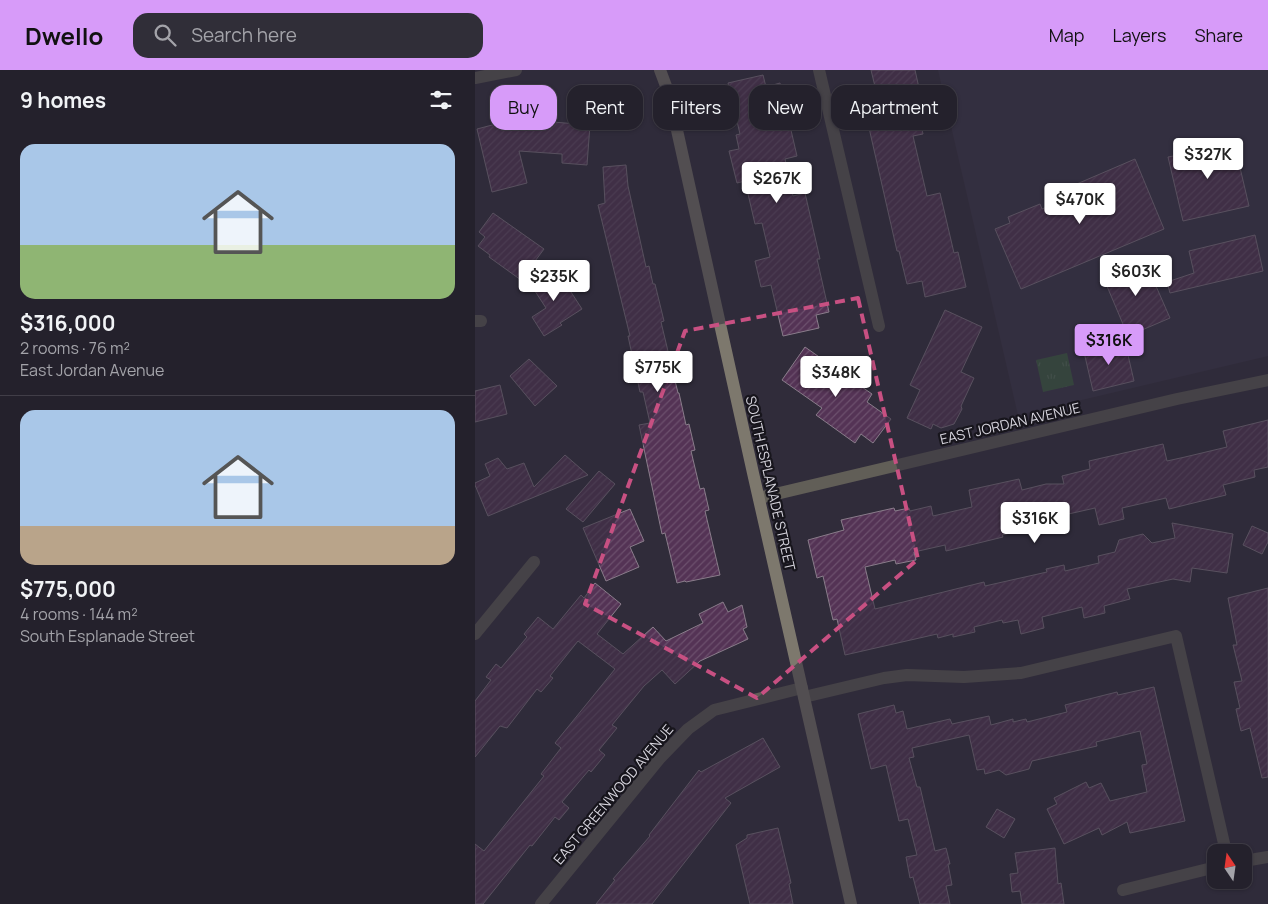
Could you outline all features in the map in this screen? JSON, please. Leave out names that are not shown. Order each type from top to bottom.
[{"type":"main road","name":"SOUTH ESPLANADE STREET","points":[[660,70],[669,94],[851,904]]},
{"type":"street","points":[[475,78],[516,70]]},
{"type":"street","points":[[819,70],[879,326]]},
{"type":"street","name":"EAST JORDAN AVENUE","points":[[759,498],[1177,399],[1268,380]]},
{"type":"street","points":[[475,634],[534,562]]},
{"type":"street","name":"EAST GREENWOOD AVENUE","points":[[541,904],[660,758],[688,729],[714,710],[803,692],[907,675],[964,677],[1021,673],[1176,636],[1224,844]]},
{"type":"street","points":[[1253,860],[1268,857]]},
{"type":"street","points":[[1123,890],[1207,869]]},
{"type":"highlighted area","points":[[858,298],[918,559],[757,698],[585,604],[685,331]]},
{"type":"shaded area","points":[[938,70],[1268,70],[1268,356],[1018,415],[952,130],[957,130],[957,85],[941,85]]},
{"type":"green space","points":[[1067,353],[1074,385],[1043,392],[1036,360]]},
{"type":"building","points":[[871,70],[915,70],[918,85],[875,85]]},
{"type":"building","points":[[763,75],[766,85],[749,85],[749,130],[791,130],[797,156],[785,159],[793,196],[805,193],[820,259],[817,259],[829,312],[816,315],[819,328],[783,336],[771,285],[761,287],[755,261],[770,257],[762,223],[755,224],[745,181],[737,183],[729,151],[739,149],[736,135],[740,134],[739,85],[728,85],[728,83]]},
{"type":"building","points":[[557,122],[567,123],[567,130],[590,130],[587,165],[562,163],[562,154],[519,151],[527,183],[492,192],[477,129],[490,126],[490,130],[557,130]]},
{"type":"building","points":[[870,130],[922,130],[923,134],[913,136],[927,196],[940,193],[954,253],[958,252],[966,287],[925,297],[922,281],[907,284],[899,251],[897,251]]},
{"type":"building","points":[[1217,140],[1219,146],[1234,142],[1249,206],[1183,221],[1168,157],[1184,154],[1183,148]]},
{"type":"building","points":[[1135,159],[1164,229],[1021,289],[995,229],[1010,223],[1008,217],[1040,204],[1042,209],[1076,195],[1072,186]]},
{"type":"building","points":[[626,165],[628,186],[646,267],[649,266],[653,284],[655,284],[664,321],[661,322],[678,393],[686,425],[689,424],[695,450],[691,451],[700,489],[704,488],[709,510],[705,511],[720,575],[686,582],[677,583],[665,533],[662,534],[639,425],[650,423],[643,392],[640,392],[628,336],[630,336],[598,205],[605,203],[603,167]]},
{"type":"building","points":[[493,213],[544,249],[521,280],[489,257],[490,255],[478,246],[485,237],[479,232]]},
{"type":"building","points":[[1255,235],[1263,271],[1170,293],[1167,282],[1194,273],[1189,251]]},
{"type":"building","points":[[1145,261],[1170,318],[1128,336],[1101,272]]},
{"type":"building","points":[[556,269],[582,309],[544,336],[532,317],[546,308],[531,285]]},
{"type":"building","points":[[945,310],[982,327],[961,372],[974,378],[961,406],[962,409],[954,424],[941,428],[933,424],[931,429],[907,418],[920,390],[910,385]]},
{"type":"building","points":[[1125,342],[1134,381],[1093,391],[1084,352]]},
{"type":"building","points":[[805,347],[872,394],[867,402],[891,419],[873,443],[861,434],[855,443],[816,415],[822,408],[782,380]]},
{"type":"building","points":[[529,359],[557,386],[535,406],[510,376]]},
{"type":"building","points":[[500,385],[507,414],[475,422],[475,391]]},
{"type":"building","points":[[1268,420],[1268,467],[1254,470],[1255,477],[1223,485],[1226,495],[1169,509],[1166,498],[1122,508],[1124,519],[1099,525],[1095,508],[1064,515],[1065,520],[1055,522],[1056,528],[1039,532],[1038,526],[946,551],[945,545],[914,552],[916,560],[896,564],[895,560],[865,567],[875,609],[984,582],[985,586],[1047,572],[1046,569],[1064,565],[1065,571],[1099,563],[1098,556],[1115,552],[1119,540],[1143,534],[1152,543],[1175,538],[1172,523],[1233,534],[1227,573],[1192,568],[1190,582],[1173,579],[1127,589],[1130,599],[1104,606],[1105,613],[1084,618],[1082,607],[1042,617],[1044,628],[1021,634],[1018,620],[1003,623],[1002,620],[974,627],[975,632],[953,637],[953,634],[938,638],[937,634],[845,655],[837,619],[833,620],[823,576],[817,578],[808,540],[844,530],[841,520],[894,508],[895,511],[909,508],[910,511],[931,506],[933,516],[972,507],[969,490],[1019,479],[1022,490],[1046,484],[1064,484],[1062,476],[1090,469],[1089,461],[1163,444],[1167,461],[1185,457],[1227,447],[1223,431]]},
{"type":"building","points":[[565,455],[588,475],[488,516],[475,485],[475,483],[490,476],[485,464],[498,458],[507,469],[524,463],[534,487]]},
{"type":"building","points":[[599,471],[615,484],[583,522],[566,509]]},
{"type":"building","points":[[630,509],[644,541],[630,547],[639,567],[606,581],[583,528]]},
{"type":"building","points":[[1252,526],[1268,533],[1268,542],[1262,554],[1243,545]]},
{"type":"building","points":[[595,583],[621,604],[597,634],[623,654],[653,627],[666,641],[703,623],[699,614],[723,602],[728,612],[742,605],[747,627],[743,629],[748,639],[700,661],[675,684],[662,670],[644,686],[612,725],[617,728],[599,750],[605,755],[591,772],[589,770],[562,802],[569,808],[559,820],[555,817],[483,904],[475,904],[475,844],[484,851],[544,776],[541,774],[561,748],[555,743],[615,669],[578,641],[550,676],[553,678],[541,692],[537,689],[507,728],[500,726],[475,757],[475,701],[491,680],[486,677],[496,664],[501,668],[527,637],[524,634],[538,617],[553,629],[581,595],[584,598]]},
{"type":"building","points":[[1268,588],[1268,777],[1262,778],[1250,728],[1241,731],[1236,709],[1240,708],[1234,682],[1242,681],[1233,645],[1237,645],[1228,598]]},
{"type":"building","points":[[1154,687],[1185,821],[1130,833],[1127,822],[1102,835],[1099,828],[1064,844],[1047,809],[1057,804],[1054,798],[1086,782],[1089,788],[1101,783],[1110,801],[1147,792],[1142,765],[1147,764],[1140,731],[1096,742],[1097,746],[1032,761],[1029,769],[1006,775],[999,770],[985,774],[984,769],[977,770],[969,735],[912,748],[914,757],[909,758],[917,787],[920,787],[935,851],[946,848],[952,885],[946,886],[950,904],[920,904],[913,877],[910,878],[906,857],[917,855],[908,819],[899,821],[886,765],[871,769],[858,714],[894,705],[896,713],[903,711],[907,729],[950,719],[952,724],[989,716],[991,725],[1013,719],[1013,722],[1026,719],[1027,722],[1067,712],[1065,705],[1117,692],[1118,695]]},
{"type":"building","points":[[763,738],[780,767],[725,798],[731,803],[652,904],[596,904],[615,880],[613,879],[650,836],[699,770],[701,772]]},
{"type":"building","points":[[997,809],[1015,819],[1004,838],[986,827]]},
{"type":"building","points":[[778,828],[791,883],[789,884],[793,904],[750,904],[736,845],[747,838],[747,835]]},
{"type":"building","points":[[1055,848],[1058,884],[1061,883],[1064,904],[1022,904],[1020,891],[1012,892],[1010,874],[1018,873],[1015,853]]}]
